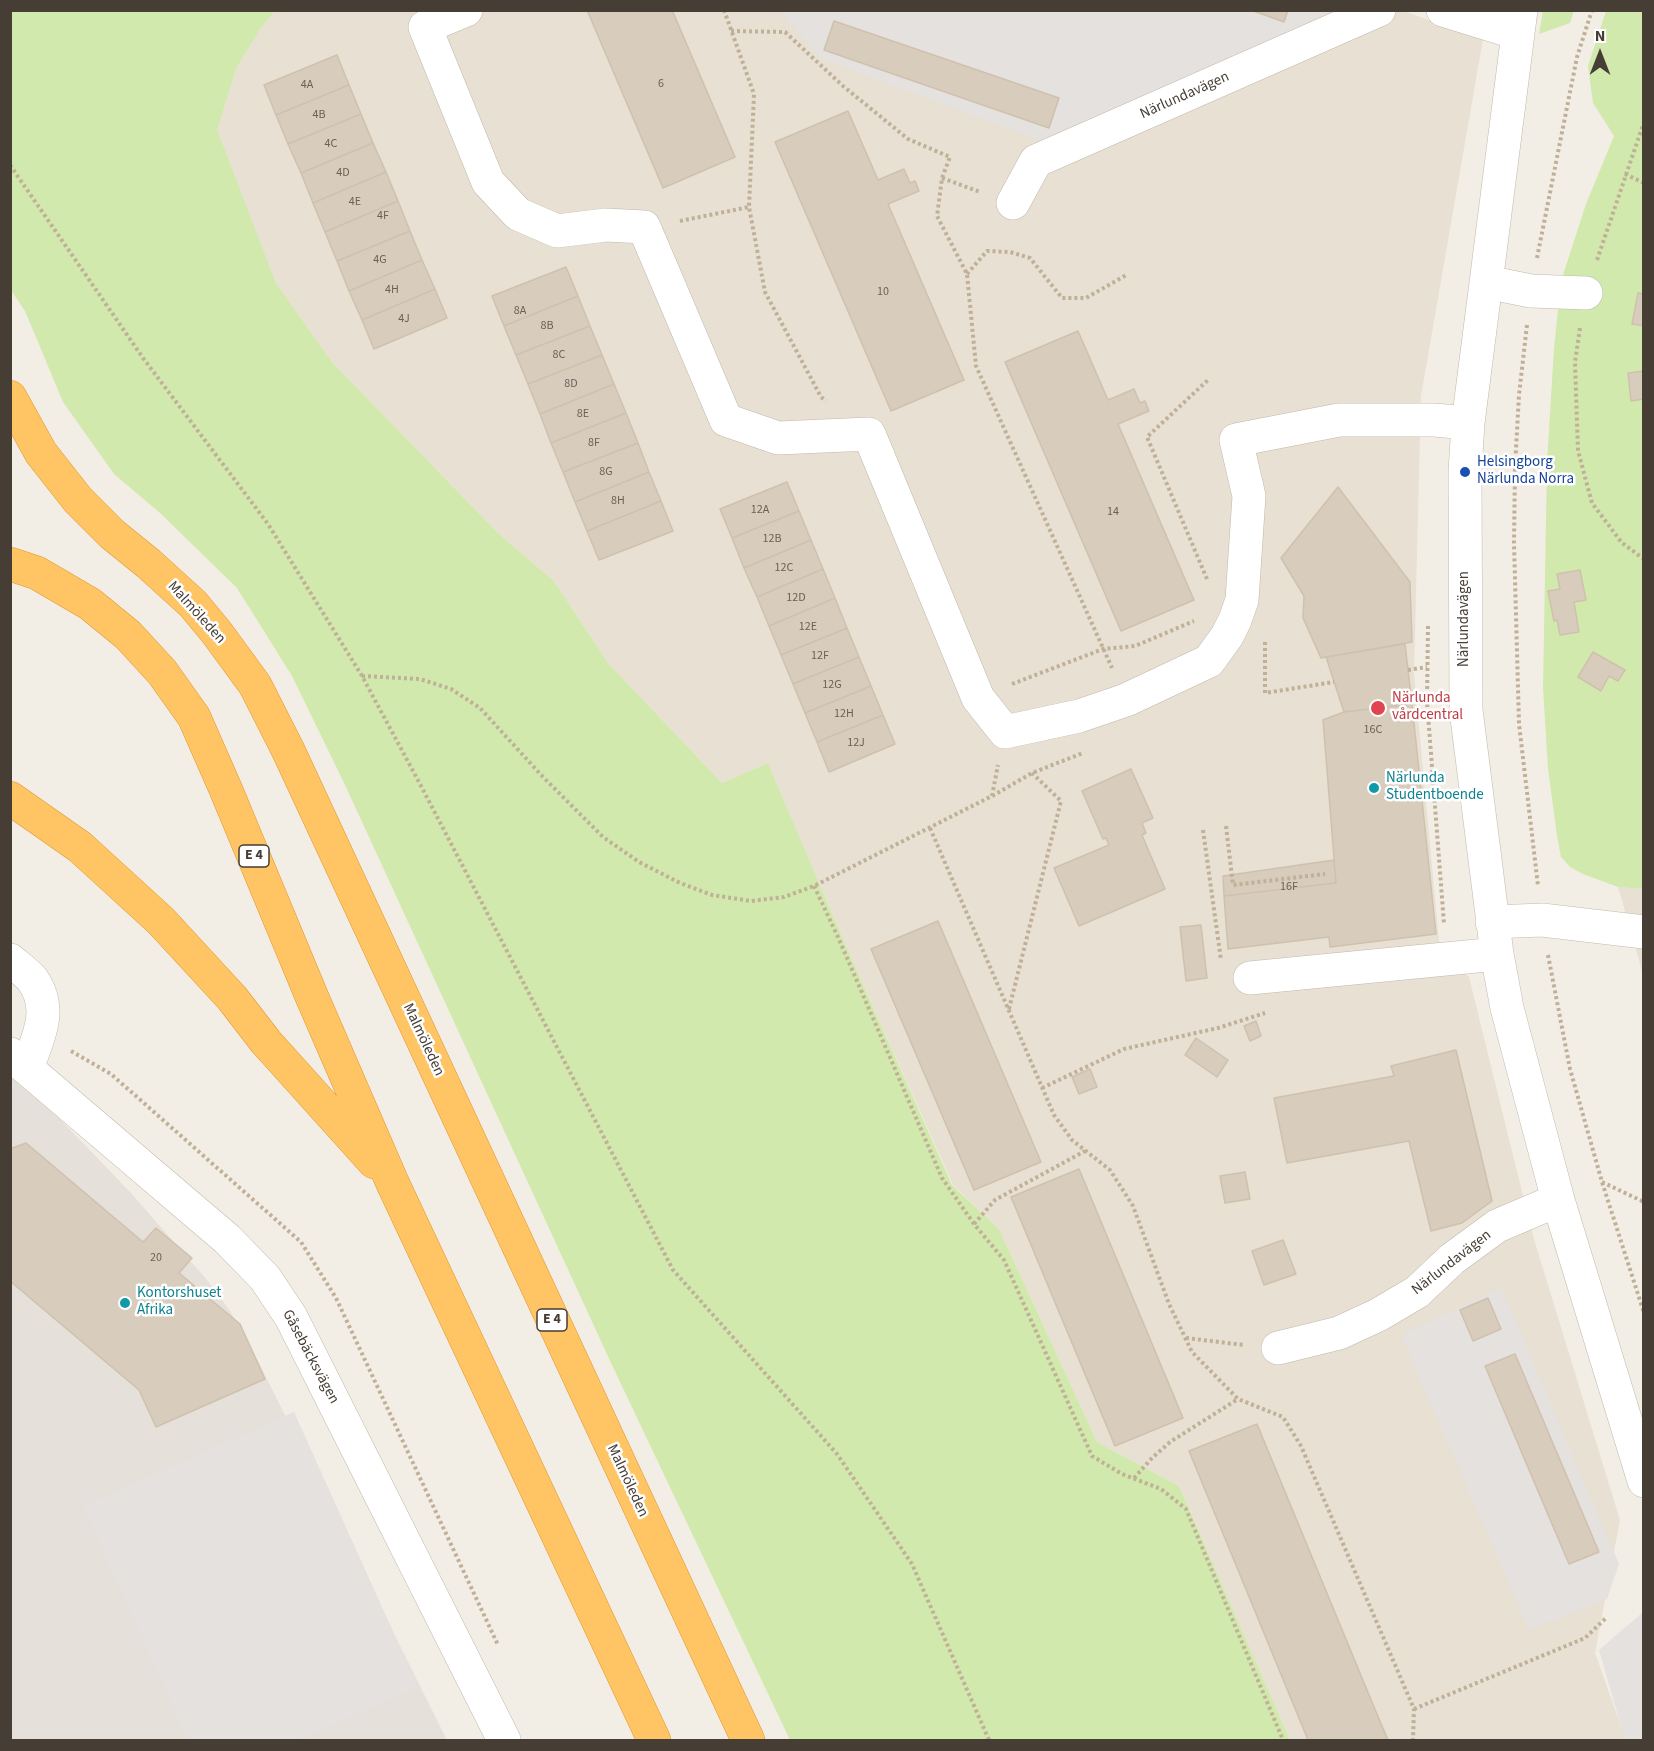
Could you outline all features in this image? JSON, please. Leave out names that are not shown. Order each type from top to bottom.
[{"type":"highway","name":"Malmöleden","points":[[10,397],[41,453],[78,500],[112,534],[193,604],[255,685],[298,771],[748,1740]]},
{"type":"highway","name":"E 4","points":[[10,564],[37,573],[90,604],[128,635],[162,672],[194,717],[393,1184],[654,1740]]},
{"type":"highway","points":[[10,798],[80,847],[161,921],[232,998],[266,1042],[393,1184]]},
{"type":"street","points":[[466,10],[424,27],[488,182],[518,214],[557,231],[606,225],[644,228],[726,420],[778,438],[869,434],[978,698],[1005,732],[1079,716],[1126,700],[1209,661],[1227,636],[1242,600],[1250,496],[1236,440],[1339,420],[1434,420],[1468,423]]},
{"type":"street","name":"Närlundavägen","points":[[1013,203],[1036,162],[1378,10]]},
{"type":"street","name":"Närlundavägen","points":[[1443,10],[1519,22],[1468,423],[1465,472],[1466,710],[1492,922],[1508,1008],[1558,1200],[1644,1481]]},
{"type":"street","points":[[1486,282],[1531,291],[1586,294]]},
{"type":"street","points":[[1492,922],[1542,920],[1644,932]]},
{"type":"street","points":[[1250,978],[1497,954]]},
{"type":"street","points":[[10,960],[31,979],[42,1000],[44,1019],[16,1061]]},
{"type":"street","name":"Gåsebäcksvägen","points":[[16,1061],[227,1239],[265,1278],[291,1317],[504,1740]]},
{"type":"street","name":"Närlundavägen","points":[[1278,1348],[1339,1333],[1378,1315],[1417,1292],[1452,1259],[1497,1226],[1558,1200]]},
{"type":"path","points":[[724,10],[754,94],[749,207],[765,292],[821,397],[869,434]]},
{"type":"path","points":[[1592,10],[1577,57],[1531,291],[1519,395],[1514,543],[1519,724],[1542,920],[1570,1069],[1602,1182],[1644,1313]]},
{"type":"path","points":[[731,31],[785,32],[843,86],[908,140],[950,157],[942,178],[936,216],[968,274],[976,366],[1126,700]]},
{"type":"path","points":[[1644,122],[1586,294],[1575,362],[1578,451],[1592,503],[1622,543],[1644,560]]},
{"type":"path","points":[[10,165],[143,358],[268,524],[362,676],[673,1270],[837,1454],[912,1564],[989,1740]]},
{"type":"path","points":[[1625,174],[1644,183]]},
{"type":"path","points":[[942,178],[1013,203]]},
{"type":"path","points":[[644,228],[749,207]]},
{"type":"path","points":[[968,274],[987,251],[1010,252],[1030,258],[1062,298],[1086,298],[1128,274]]},
{"type":"path","points":[[1209,379],[1147,437],[1211,589]]},
{"type":"path","points":[[1242,600],[1264,613],[1265,693],[1334,682]]},
{"type":"path","points":[[978,698],[1103,649],[1135,646],[1198,619]]},
{"type":"path","points":[[1408,670],[1427,667]]},
{"type":"path","points":[[362,676],[420,679],[451,689],[480,708],[543,777],[603,837],[639,862],[680,883],[712,895],[751,901],[784,897],[814,886],[992,796],[1032,773],[1085,753]]},
{"type":"path","points":[[1008,1009],[1061,801],[1032,773]]},
{"type":"path","points":[[1226,826],[1233,885],[1325,874]]},
{"type":"path","points":[[930,828],[1054,1115],[1072,1140],[1110,1170],[1133,1206],[1168,1304],[1191,1352],[1238,1399],[1283,1417],[1301,1446],[1414,1709],[1413,1740]]},
{"type":"path","points":[[1203,830],[1223,982],[1250,978]]},
{"type":"path","points":[[814,886],[942,1178],[974,1224],[1004,1260],[1092,1456],[1122,1474],[1161,1489],[1186,1509],[1283,1740]]},
{"type":"path","points":[[1042,1088],[1124,1049],[1218,1028],[1268,1013]]},
{"type":"path","points":[[974,1224],[995,1200],[1085,1151]]},
{"type":"path","points":[[1602,1182],[1644,1202]]},
{"type":"path","points":[[1185,1338],[1278,1348]]},
{"type":"path","points":[[1134,1479],[1170,1442],[1238,1399]]},
{"type":"path","points":[[1414,1709],[1585,1638],[1606,1618]]},
{"type":"shaded area","points":[[1400,10],[1483,39],[1421,396],[1414,673],[1439,941],[1469,977],[1533,1236],[1620,1520],[1595,1653],[1626,1740],[1290,1740],[1179,1486],[1097,1442],[999,1229],[953,1185],[843,939],[768,763],[722,783],[608,663],[554,581],[497,532],[332,362],[276,283],[216,130],[236,69],[261,28],[275,11]]},
{"type":"shaded area","points":[[780,11],[1333,11],[1047,143],[821,59]]},
{"type":"shaded area","points":[[1618,887],[1643,889],[1643,975],[1636,949]]},
{"type":"shaded area","points":[[10,1067],[131,1193],[208,1281],[230,1311],[249,1343],[447,1740],[11,1740]]},
{"type":"shaded area","points":[[1501,1287],[1619,1564],[1607,1599],[1529,1630],[1401,1335]]},
{"type":"shaded area","points":[[294,1412],[418,1687],[299,1740],[188,1740],[83,1506]]},
{"type":"shaded area","points":[[1643,1612],[1643,1740],[1625,1740],[1599,1650]]},
{"type":"green space","points":[[1543,10],[1574,11],[1570,23],[1539,34]]},
{"type":"green space","points":[[10,11],[275,11],[261,28],[236,69],[217,130],[276,283],[332,362],[497,532],[554,581],[608,663],[722,783],[768,763],[952,1185],[999,1229],[1097,1442],[1179,1486],[1290,1740],[790,1740],[611,1363],[345,785],[292,676],[237,588],[160,513],[114,474],[63,402],[25,311],[11,290]]},
{"type":"green space","points":[[1606,11],[1643,11],[1643,889],[1618,887],[1583,874],[1570,867],[1561,857],[1548,769],[1543,688],[1547,463],[1554,348],[1561,281],[1586,204],[1614,136],[1593,103],[1588,66]]},
{"type":"building","points":[[587,10],[672,10],[735,157],[663,188]]},
{"type":"building","points":[[1251,10],[1288,10],[1284,22]]},
{"type":"building","points":[[834,21],[1059,98],[1049,128],[824,50]]},
{"type":"building","points":[[337,55],[349,85],[276,115],[264,85]]},
{"type":"building","points":[[349,85],[361,114],[288,144],[276,115]]},
{"type":"building","points":[[848,111],[878,180],[904,169],[910,183],[915,181],[919,191],[888,204],[964,380],[891,411],[775,142]]},
{"type":"building","points":[[361,114],[373,143],[301,173],[288,144]]},
{"type":"building","points":[[373,143],[386,172],[313,203],[301,173]]},
{"type":"building","points":[[386,172],[398,201],[325,232],[313,203]]},
{"type":"building","points":[[398,201],[410,231],[337,261],[325,232]]},
{"type":"building","points":[[410,231],[422,260],[349,291],[337,261]]},
{"type":"building","points":[[422,260],[435,289],[362,320],[349,291]]},
{"type":"building","points":[[566,267],[578,296],[504,326],[492,296]]},
{"type":"building","points":[[435,289],[447,318],[374,349],[362,320]]},
{"type":"building","points":[[1638,293],[1644,294],[1644,326],[1632,324]]},
{"type":"building","points":[[578,296],[590,326],[516,355],[504,326]]},
{"type":"building","points":[[590,326],[602,355],[528,384],[516,355]]},
{"type":"building","points":[[1078,331],[1108,400],[1134,389],[1140,403],[1145,401],[1149,411],[1118,424],[1194,600],[1121,631],[1005,362]]},
{"type":"building","points":[[602,355],[614,384],[540,414],[528,384]]},
{"type":"building","points":[[1644,371],[1644,399],[1631,401],[1628,373]]},
{"type":"building","points":[[614,384],[626,413],[551,443],[540,414]]},
{"type":"building","points":[[626,413],[638,443],[563,472],[551,443]]},
{"type":"building","points":[[638,443],[649,472],[575,502],[563,472]]},
{"type":"building","points":[[649,472],[661,501],[587,531],[575,502]]},
{"type":"building","points":[[787,482],[799,511],[732,538],[720,509]]},
{"type":"building","points":[[1338,487],[1410,582],[1412,642],[1321,658],[1303,618],[1304,596],[1281,558]]},
{"type":"building","points":[[661,501],[673,531],[599,560],[587,531]]},
{"type":"building","points":[[799,511],[811,540],[744,568],[732,538]]},
{"type":"building","points":[[811,540],[823,569],[757,597],[744,568]]},
{"type":"building","points":[[823,569],[835,598],[769,626],[757,597]]},
{"type":"building","points":[[1580,570],[1586,600],[1574,602],[1579,632],[1560,635],[1557,620],[1554,621],[1548,591],[1560,589],[1557,574]]},
{"type":"building","points":[[835,598],[847,628],[781,655],[769,626]]},
{"type":"building","points":[[847,628],[859,657],[793,684],[781,655]]},
{"type":"building","points":[[1405,644],[1412,704],[1344,712],[1326,657]]},
{"type":"building","points":[[1593,652],[1625,670],[1618,681],[1609,676],[1601,691],[1578,677]]},
{"type":"building","points":[[859,657],[871,686],[805,713],[793,684]]},
{"type":"building","points":[[871,686],[883,715],[817,742],[805,713]]},
{"type":"building","name":"Närlunda Studentboende","points":[[1412,704],[1436,934],[1330,947],[1329,937],[1228,949],[1224,896],[1336,883],[1323,720],[1344,712]]},
{"type":"building","points":[[883,715],[895,744],[829,772],[817,742]]},
{"type":"building","points":[[1131,769],[1153,818],[1142,823],[1146,833],[1142,835],[1165,889],[1079,926],[1054,868],[1109,845],[1106,838],[1103,839],[1082,791]]},
{"type":"building","points":[[1334,860],[1336,883],[1224,896],[1223,876]]},
{"type":"building","points":[[938,921],[1041,1162],[974,1190],[871,949]]},
{"type":"building","points":[[1201,925],[1207,978],[1186,981],[1180,927]]},
{"type":"building","points":[[1256,1021],[1261,1036],[1250,1041],[1244,1026]]},
{"type":"building","points":[[1196,1038],[1228,1060],[1217,1077],[1185,1055]]},
{"type":"building","points":[[1456,1050],[1492,1201],[1462,1223],[1431,1231],[1409,1141],[1287,1163],[1274,1098],[1394,1076],[1391,1066]]},
{"type":"building","points":[[1090,1069],[1097,1087],[1079,1094],[1072,1077]]},
{"type":"building","name":"Kontorshuset Afrika","points":[[26,1143],[143,1242],[156,1228],[192,1258],[179,1273],[240,1324],[265,1379],[156,1427],[139,1390],[10,1281],[10,1149]]},
{"type":"building","points":[[1079,1169],[1183,1418],[1115,1446],[1011,1197]]},
{"type":"building","points":[[1245,1172],[1250,1199],[1225,1203],[1220,1176]]},
{"type":"building","points":[[1283,1240],[1296,1274],[1264,1285],[1252,1251]]},
{"type":"building","points":[[1488,1298],[1501,1329],[1473,1341],[1460,1310]]},
{"type":"building","points":[[1515,1354],[1599,1552],[1569,1564],[1485,1366]]},
{"type":"building","points":[[1257,1424],[1388,1740],[1308,1740],[1189,1451]]},
{"type":"place","name":"Helsingborg Närlunda Norra","points":[[1465,472]]},
{"type":"place","name":"Närlunda vårdcentral","points":[[1378,708]]},
{"type":"place","name":"Närlunda Studentboende","points":[[1374,788]]},
{"type":"place","name":"Kontorshuset Afrika","points":[[125,1303]]}]
